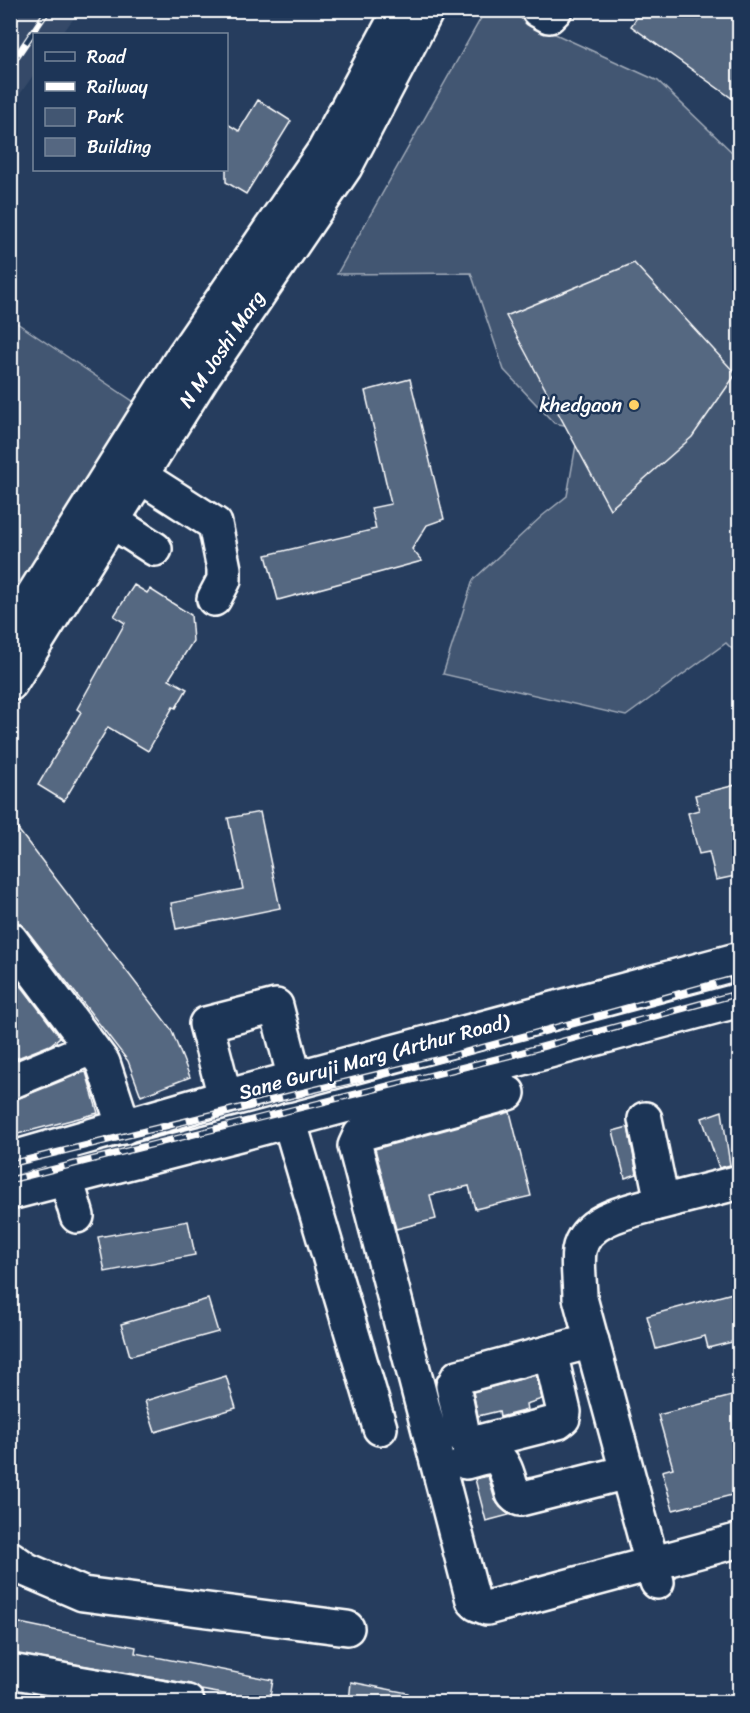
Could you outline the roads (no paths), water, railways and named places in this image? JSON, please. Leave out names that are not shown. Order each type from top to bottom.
[{"type":"main road","name":"N M Joshi Marg","points":[[334,159],[400,10]]},
{"type":"main road","name":"N M Joshi Marg","points":[[10,633],[312,192],[427,10]]},
{"type":"main road","points":[[538,10],[549,16],[555,10]]},
{"type":"main road","name":"N M Joshi Marg","points":[[10,684],[140,476],[192,369]]},
{"type":"main road","points":[[140,476],[214,524],[224,569],[224,580],[214,599]]},
{"type":"main road","points":[[112,521],[155,549]]},
{"type":"main road","points":[[10,939],[103,1063],[124,1127]]},
{"type":"main road","name":"Sane Guruji Marg (Arthur Road)","points":[[10,1159],[225,1097],[560,1008],[737,971]]},
{"type":"main road","name":"Sane Guruji Marg (Arthur Road)","points":[[10,1193],[740,1000]]},
{"type":"main road","points":[[225,1097],[206,1024],[276,1006],[303,1076],[320,1112]]},
{"type":"main road","points":[[560,1008],[572,1044]]},
{"type":"main road","points":[[10,1082],[91,1048]]},
{"type":"main road","points":[[508,1093],[366,1132],[360,1135],[355,1146],[473,1600],[487,1608],[655,1573],[740,1563]]},
{"type":"main road","points":[[645,1119],[662,1202]]},
{"type":"main road","points":[[289,1120],[380,1428]]},
{"type":"main road","points":[[57,1145],[77,1216]]},
{"type":"main road","points":[[688,1174],[740,1160]]},
{"type":"main road","points":[[655,1573],[580,1298],[579,1250],[588,1232],[611,1217],[740,1182]]},
{"type":"main road","points":[[550,1352],[592,1341]]},
{"type":"main road","points":[[466,1462],[497,1457],[502,1461],[513,1494],[520,1499],[627,1472]]},
{"type":"main road","points":[[501,1618],[655,1573],[740,1540]]},
{"type":"main road","points":[[10,1558],[27,1570],[83,1594],[347,1628]]},
{"type":"main road","points":[[10,1671],[179,1702]]},
{"type":"railway","points":[[10,66],[48,10]]},
{"type":"railway","points":[[10,1164],[444,1058],[740,977]]},
{"type":"railway","points":[[10,1180],[512,1055],[740,993]]},
{"type":"place","name":"khedgaon","points":[[634,405]]}]
